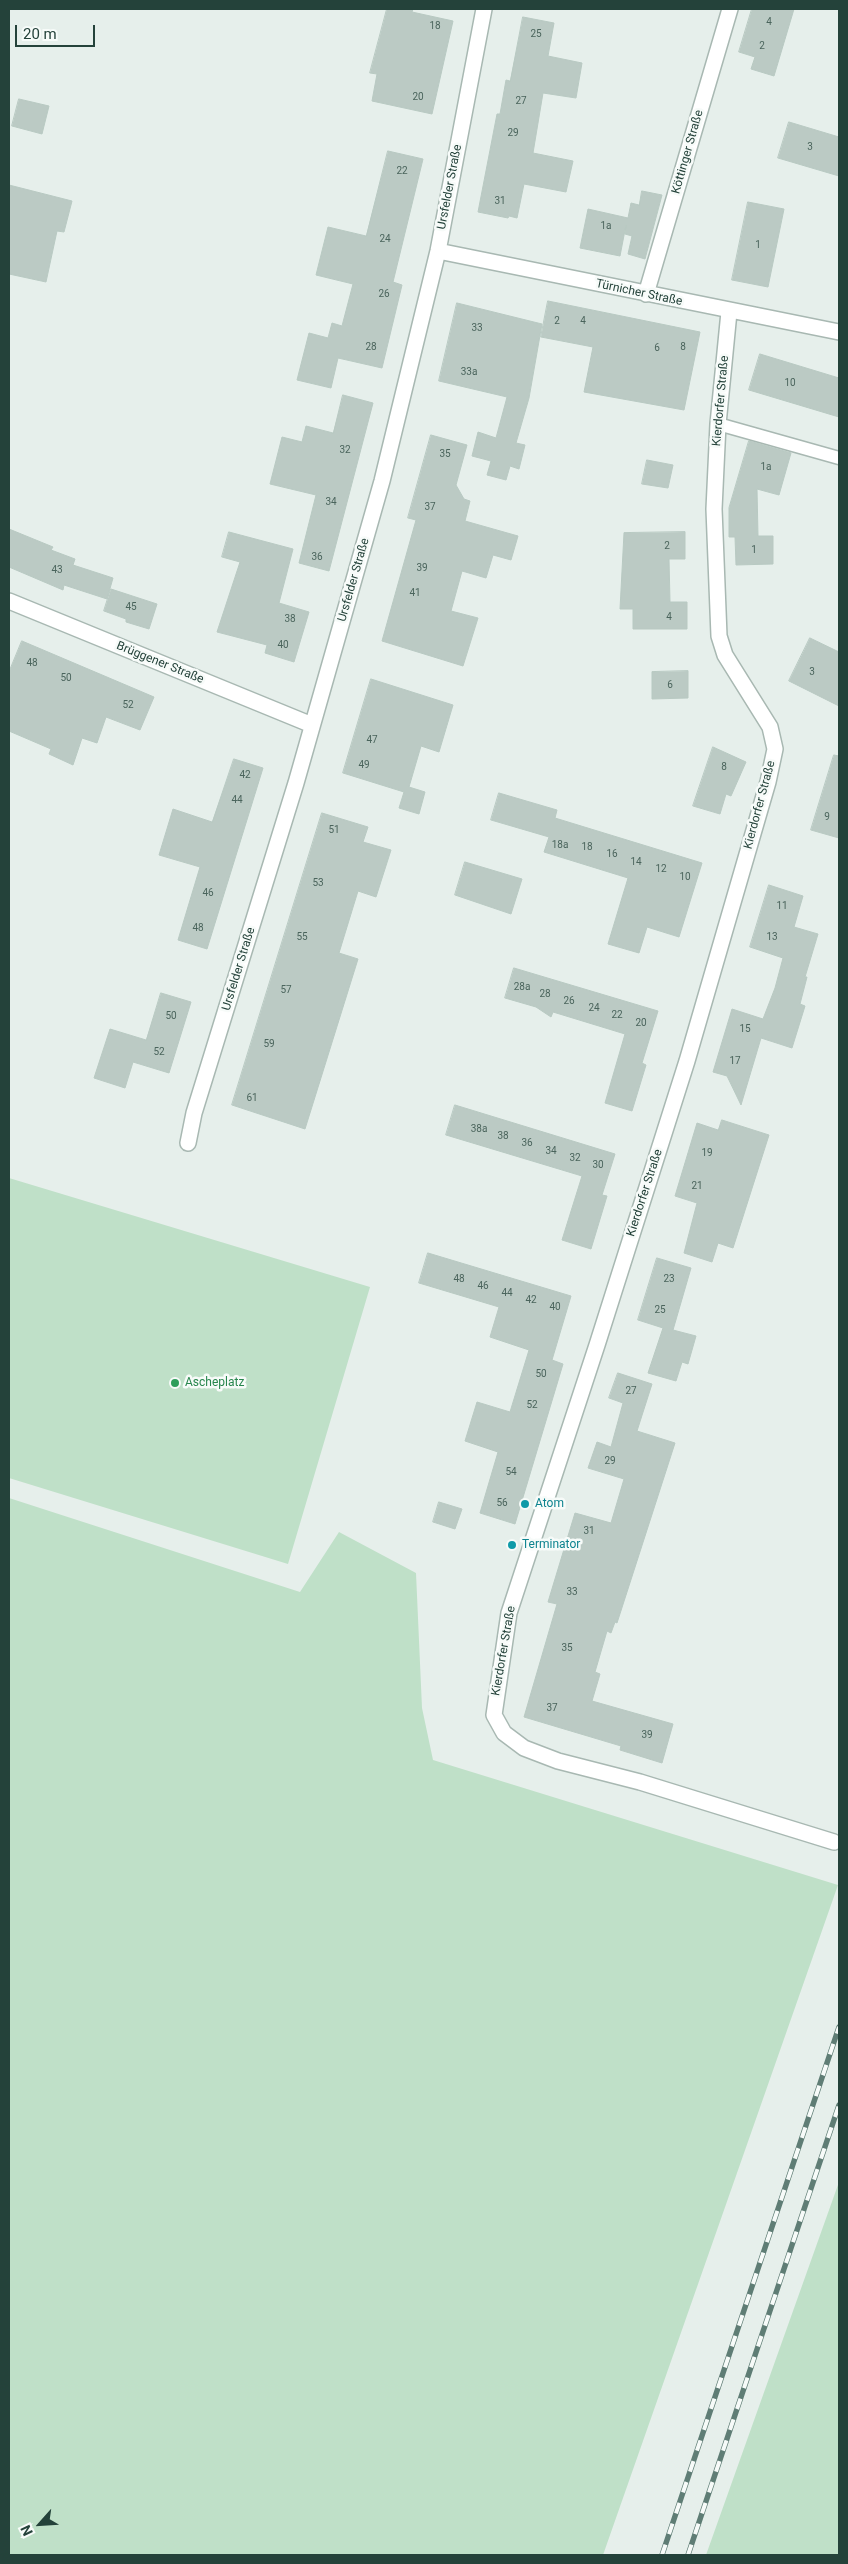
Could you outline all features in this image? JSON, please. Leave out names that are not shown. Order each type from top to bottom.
[{"type":"street","name":"Ursfelder Straße","points":[[188,1143],[194,1113],[312,725],[382,481],[438,251],[484,9]]},
{"type":"street","name":"Köttinger Straße","points":[[646,294],[730,9]]},
{"type":"street","name":"Türnicher Straße","points":[[438,251],[729,312],[839,332]]},
{"type":"street","name":"Kierdorfer Straße","points":[[729,312],[718,424],[714,509],[719,636],[725,655],[770,727],[775,749],[768,782],[687,1061],[597,1345],[508,1613],[494,1714],[504,1733],[524,1748],[549,1758],[649,1785],[834,1842]]},
{"type":"street","name":"Brüggener Straße","points":[[9,601],[312,725]]},
{"type":"lane","points":[[718,424],[839,458]]},
{"type":"green space","name":"Ascheplatz","points":[[9,1178],[370,1287],[288,1564],[9,1478]]},
{"type":"green space","points":[[9,1498],[300,1592],[339,1532],[416,1573],[422,1708],[433,1760],[838,1885],[603,2555],[9,2555]]},
{"type":"green space","points":[[839,2182],[839,2555],[706,2555]]},
{"type":"building","points":[[387,9],[413,9],[412,12],[453,21],[432,114],[372,101],[377,74],[370,73]]},
{"type":"building","points":[[752,9],[794,9],[774,76],[751,69],[755,57],[739,52]]},
{"type":"building","points":[[523,17],[554,23],[548,56],[582,63],[576,98],[543,93],[533,153],[573,161],[566,192],[524,184],[517,218],[509,216],[508,218],[478,212],[497,114],[500,114],[506,80],[510,81]]},
{"type":"building","points":[[19,99],[49,106],[42,134],[12,126]]},
{"type":"building","points":[[789,122],[839,137],[839,176],[778,158]]},
{"type":"building","points":[[388,151],[423,159],[393,282],[402,285],[382,368],[338,358],[331,388],[297,380],[309,333],[328,338],[332,323],[342,326],[353,284],[316,275],[328,227],[366,236]]},
{"type":"building","points":[[9,185],[72,201],[64,232],[57,231],[46,282],[9,274]]},
{"type":"building","points":[[642,191],[662,195],[645,259],[628,254],[632,236],[625,234],[626,225],[620,256],[580,248],[588,209],[628,218],[631,203],[639,205]]},
{"type":"building","points":[[748,202],[784,209],[768,287],[732,280]]},
{"type":"building","points":[[548,301],[700,332],[684,410],[584,392],[593,347],[541,337]]},
{"type":"building","points":[[457,303],[542,324],[529,398],[516,443],[525,445],[519,469],[510,466],[506,480],[487,475],[491,461],[472,456],[478,432],[496,438],[507,397],[439,381]]},
{"type":"building","points":[[760,354],[839,378],[839,417],[749,390]]},
{"type":"building","points":[[343,395],[373,403],[329,571],[299,563],[316,495],[270,484],[282,437],[302,442],[306,426],[333,433]]},
{"type":"building","points":[[431,435],[467,445],[456,485],[464,499],[470,501],[465,521],[518,536],[511,560],[493,555],[486,578],[462,571],[451,611],[478,618],[463,666],[382,641],[416,520],[408,518]]},
{"type":"building","points":[[749,441],[791,453],[779,495],[757,489],[758,536],[773,536],[773,564],[736,565],[735,537],[729,537],[729,508]]},
{"type":"building","points":[[647,460],[673,465],[668,488],[642,484]]},
{"type":"building","points":[[9,529],[53,547],[51,550],[75,559],[73,565],[113,578],[107,599],[64,585],[63,590],[9,567]]},
{"type":"building","points":[[229,532],[293,549],[279,603],[309,612],[294,662],[265,653],[267,645],[217,632],[240,562],[222,557]]},
{"type":"building","points":[[685,532],[685,559],[669,559],[670,602],[687,602],[687,629],[633,629],[633,609],[620,609],[624,533]]},
{"type":"building","points":[[111,589],[157,604],[149,629],[126,622],[126,619],[104,611]]},
{"type":"building","points":[[810,638],[839,652],[839,706],[789,681]]},
{"type":"building","points":[[22,641],[154,697],[140,730],[106,717],[97,743],[82,738],[73,765],[49,754],[51,749],[9,731],[9,672]]},
{"type":"building","points":[[688,671],[688,698],[652,699],[652,672]]},
{"type":"building","points":[[371,679],[453,705],[439,752],[421,746],[409,787],[425,792],[419,814],[399,808],[404,792],[343,773]]},
{"type":"building","points":[[713,747],[746,762],[731,796],[726,794],[720,814],[693,806]]},
{"type":"building","points":[[834,755],[839,756],[839,838],[811,830]]},
{"type":"building","points":[[234,759],[263,768],[207,949],[178,940],[200,867],[159,855],[173,809],[212,822]]},
{"type":"building","points":[[499,793],[557,810],[555,818],[702,863],[679,937],[647,927],[639,953],[608,944],[628,878],[544,852],[549,837],[491,820]]},
{"type":"building","points":[[322,813],[368,827],[363,842],[391,850],[376,897],[358,891],[339,953],[358,959],[305,1129],[232,1105]]},
{"type":"building","points":[[465,862],[522,879],[511,914],[455,895]]},
{"type":"building","points":[[769,885],[803,896],[794,927],[818,934],[805,977],[807,977],[800,1004],[805,1006],[792,1048],[761,1038],[741,1105],[727,1076],[713,1072],[732,1009],[763,1019],[775,988],[783,958],[750,947]]},
{"type":"building","points":[[514,968],[658,1011],[642,1063],[646,1065],[632,1111],[605,1103],[625,1034],[553,1012],[551,1017],[536,1007],[505,998]]},
{"type":"building","points":[[161,993],[191,1002],[169,1073],[133,1062],[125,1088],[94,1078],[110,1029],[146,1040]]},
{"type":"building","points":[[455,1105],[615,1154],[602,1195],[607,1196],[591,1249],[562,1240],[582,1176],[446,1135]]},
{"type":"building","points":[[722,1120],[769,1135],[733,1248],[718,1243],[712,1262],[684,1253],[697,1203],[675,1196],[697,1123],[718,1130]]},
{"type":"building","points":[[428,1253],[571,1296],[552,1360],[563,1364],[515,1524],[480,1513],[498,1452],[465,1441],[477,1402],[510,1412],[529,1350],[490,1337],[499,1307],[419,1283]]},
{"type":"building","points":[[657,1258],[691,1268],[673,1330],[696,1336],[688,1364],[682,1362],[676,1381],[648,1373],[663,1328],[638,1320]]},
{"type":"building","points":[[618,1373],[652,1384],[637,1431],[675,1443],[617,1623],[615,1622],[611,1633],[607,1631],[595,1672],[600,1674],[592,1701],[673,1724],[662,1763],[620,1750],[621,1746],[524,1717],[557,1604],[548,1602],[575,1513],[611,1523],[624,1479],[588,1468],[597,1442],[611,1447],[623,1403],[609,1398]]},
{"type":"building","points":[[439,1502],[462,1509],[455,1529],[433,1522]]},
{"type":"railway","points":[[662,2555],[839,2027]]},
{"type":"railway","points":[[688,2555],[839,2105]]},
{"type":"place","name":"Ascheplatz","points":[[175,1383]]},
{"type":"place","name":"Atom","points":[[525,1504]]},
{"type":"place","name":"Terminator","points":[[512,1545]]}]
